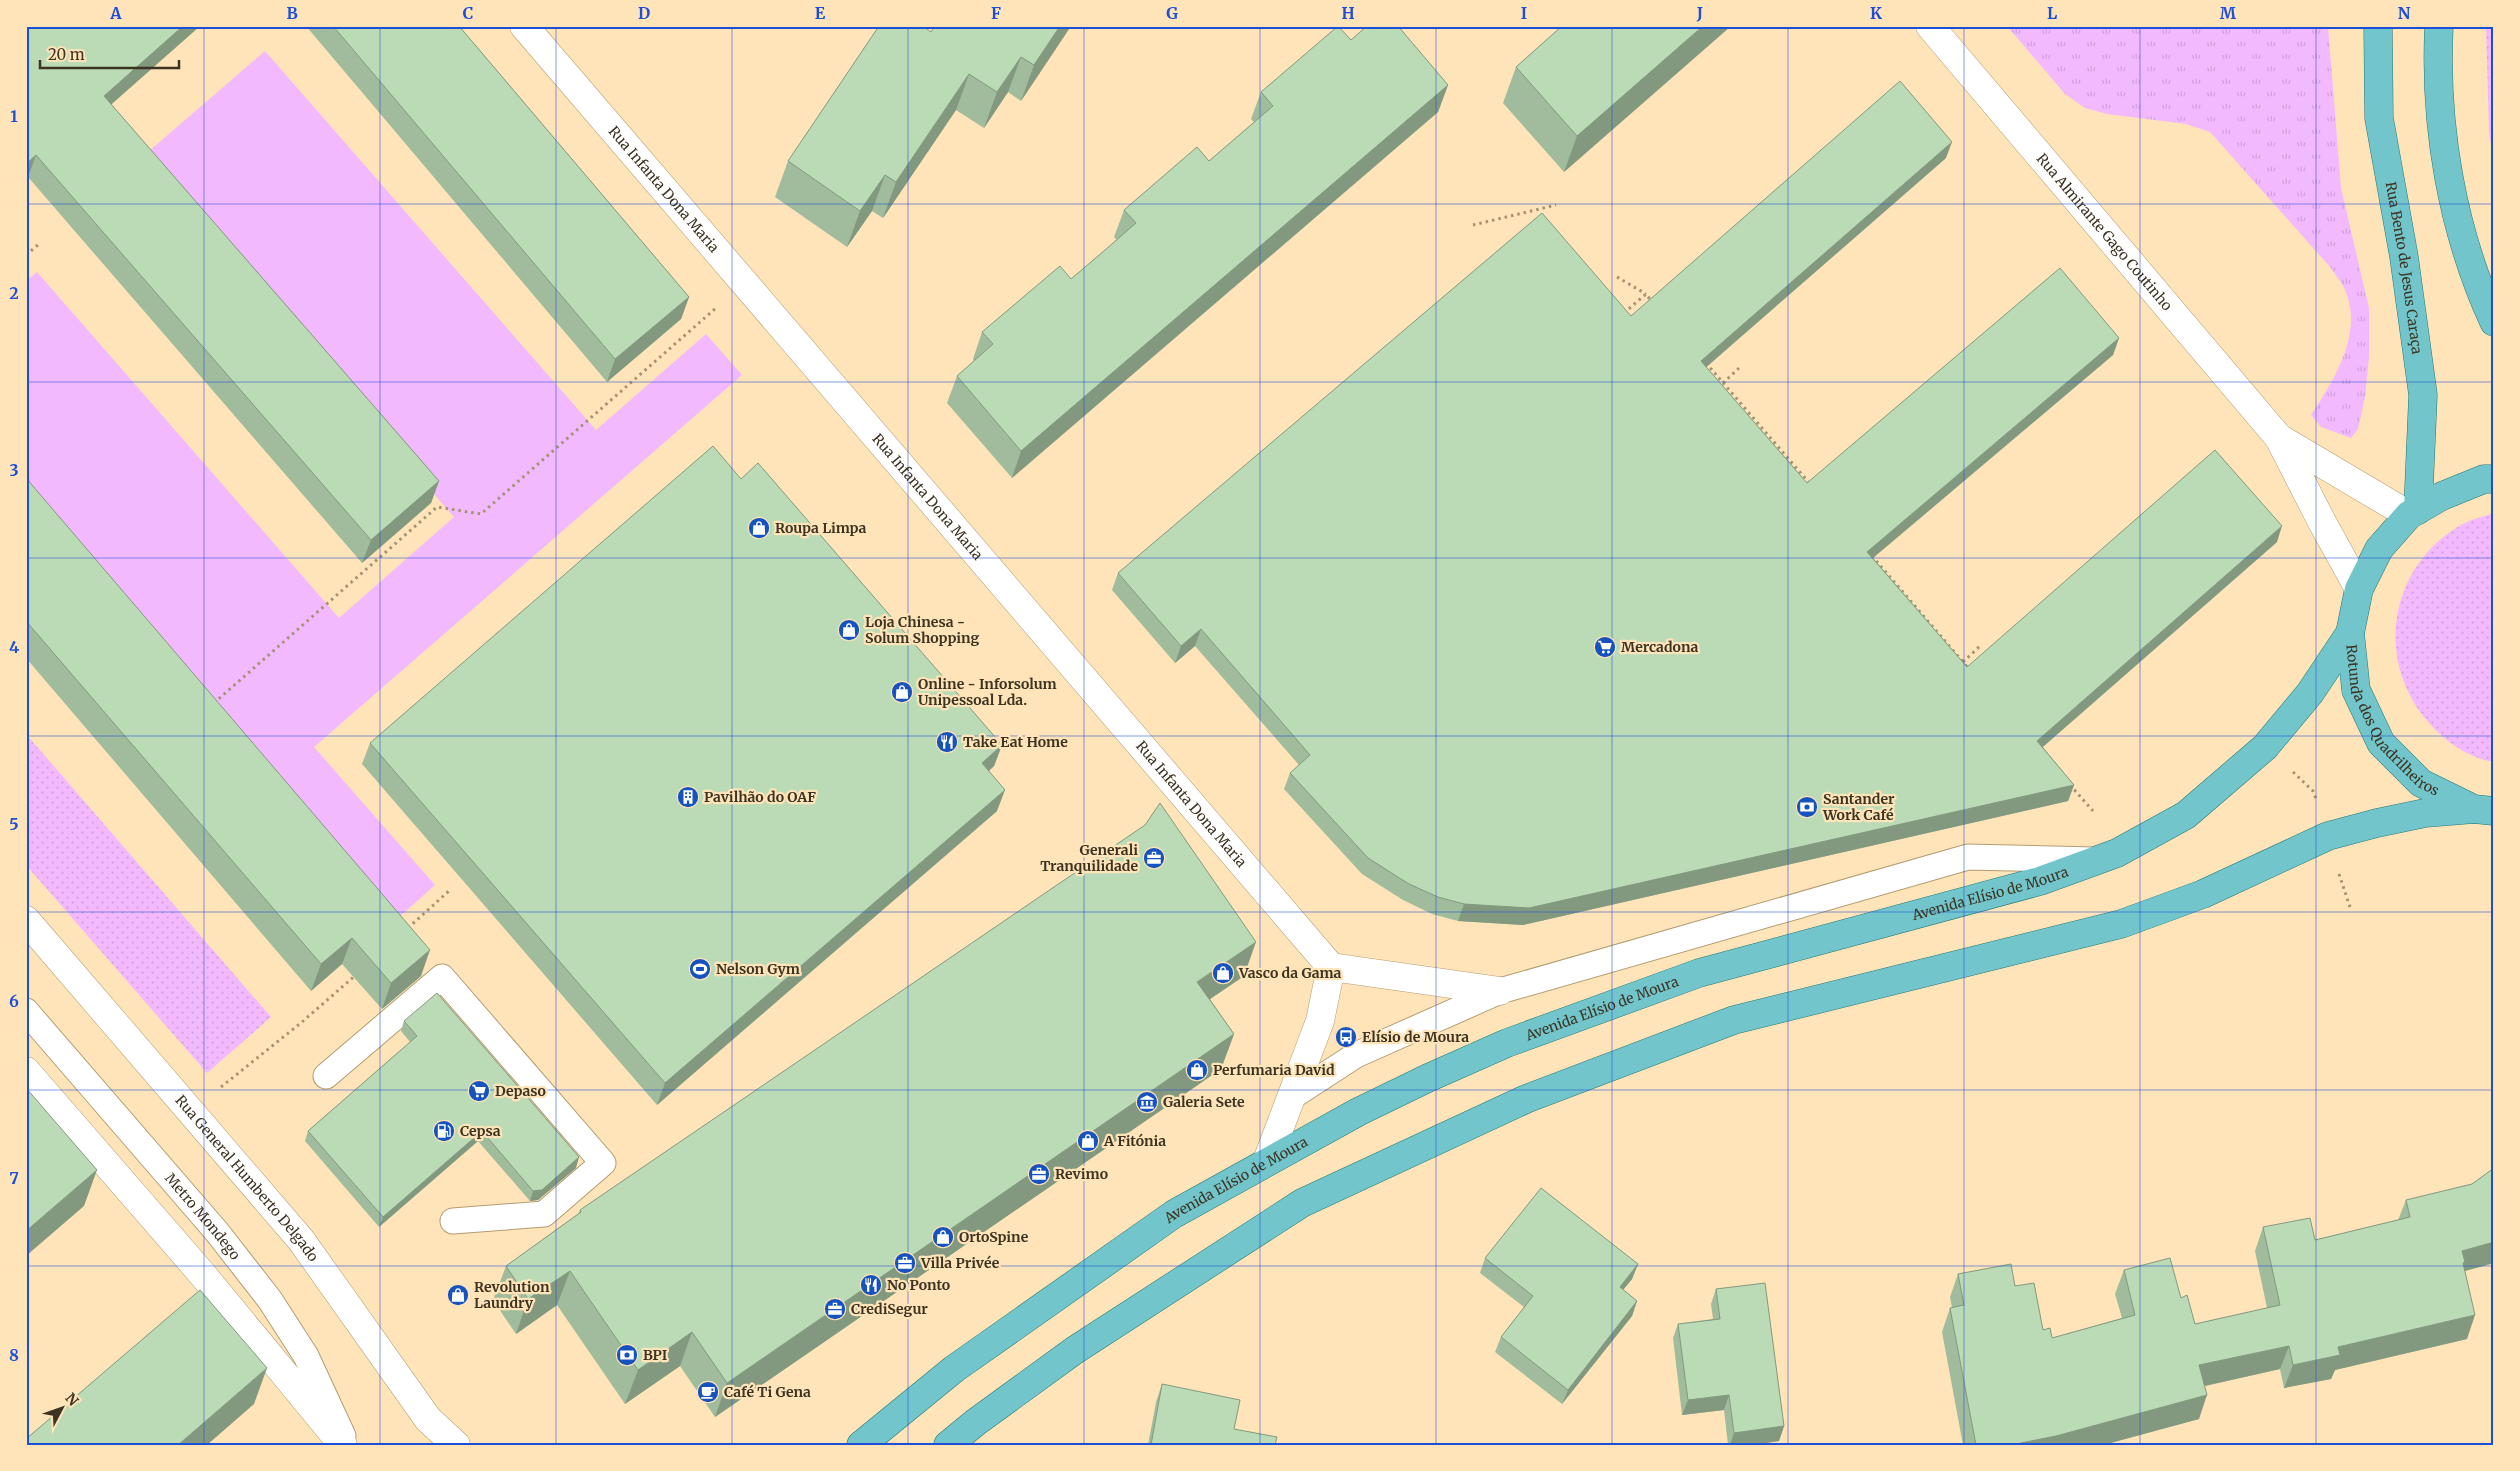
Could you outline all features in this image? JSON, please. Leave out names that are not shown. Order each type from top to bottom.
[{"type":"main road","name":"Rua Bento de Jesus Caraça","points":[[2378,26],[2379,118],[2404,257],[2423,395],[2414,513]]},
{"type":"main road","points":[[2440,26],[2441,116],[2452,198],[2475,276],[2494,322]]},
{"type":"main road","name":"Rotunda dos Quadrilheiros","points":[[2484,810],[2422,784],[2381,743],[2356,690],[2350,633],[2359,589],[2380,549],[2414,513],[2442,496],[2484,479],[2494,479]]},
{"type":"main road","name":"Avenida Elísio de Moura","points":[[861,1445],[954,1369],[1035,1310],[1174,1214],[1358,1112],[1428,1078],[1508,1043],[1611,1003],[1698,973],[2040,881],[2117,853],[2186,815],[2265,747],[2310,693],[2350,633]]},
{"type":"main road","points":[[948,1445],[976,1422],[1089,1340],[1302,1203],[1526,1099],[1734,1020],[2121,924],[2203,894],[2328,836],[2376,822],[2425,813],[2484,810]]},
{"type":"street","name":"Rua Infanta Dona Maria","points":[[524,26],[1331,966]]},
{"type":"street","name":"Rua Almirante Gago Coutinho","points":[[1930,26],[2279,438],[2359,589]]},
{"type":"street","name":"Rua Almirante Gago Coutinho","points":[[2279,438],[2414,513]]},
{"type":"street","name":"Rua General Humberto Delgado","points":[[26,920],[301,1240],[428,1419],[456,1445]]},
{"type":"street","points":[[1267,1161],[1320,1020],[1331,966],[1500,991]]},
{"type":"street","points":[[26,1071],[203,1276],[345,1445]]},
{"type":"lane","points":[[1293,1096],[1356,1055],[1500,991],[1968,857],[2099,860]]},
{"type":"lane","points":[[326,1076],[442,977],[603,1163],[544,1214],[453,1221]]},
{"type":"lane","name":"Metro Mondego","points":[[26,1011],[217,1232],[270,1300],[306,1356],[345,1445]]},
{"type":"path","points":[[1473,225],[1556,205]]},
{"type":"path","points":[[26,255],[39,244]]},
{"type":"path","points":[[1618,277],[1646,294],[1658,309]]},
{"type":"path","points":[[210,706],[437,507],[481,514],[744,283]]},
{"type":"path","points":[[1619,318],[1646,294]]},
{"type":"path","points":[[1704,361],[1816,491]]},
{"type":"path","points":[[1723,383],[1739,368]]},
{"type":"path","points":[[1871,555],[1973,673]]},
{"type":"path","points":[[1963,662],[1981,645]]},
{"type":"path","points":[[2289,768],[2313,791],[2318,805]]},
{"type":"path","points":[[2068,782],[2093,811]]},
{"type":"path","points":[[2338,871],[2350,907]]},
{"type":"path","points":[[406,930],[450,890]]},
{"type":"path","points":[[217,1090],[302,1022],[362,969]]},
{"type":"green space","points":[[2007,26],[2328,26],[2341,188],[2369,308],[2369,357],[2365,397],[2358,429],[2351,438],[2321,427],[2311,415],[2337,371],[2349,339],[2351,323],[2350,306],[2342,284],[2331,268],[2210,132],[2186,124],[2107,114],[2085,108],[2065,94]]},
{"type":"green space","points":[[2486,26],[2494,26],[2494,164],[2489,132]]},
{"type":"green space","points":[[265,51],[596,430],[706,334],[742,375],[314,747],[435,885],[397,919],[26,494],[26,281],[37,272],[339,618],[454,517],[141,158]]},
{"type":"green space","points":[[2494,513],[2494,762],[2467,753],[2443,737],[2430,724],[2412,699],[2401,673],[2396,645],[2397,617],[2404,590],[2417,565],[2436,543],[2461,525]]},
{"type":"green space","points":[[26,734],[271,1017],[207,1073],[26,865]]},
{"type":"building","points":[[26,26],[183,26],[104,96],[439,481],[371,540],[36,155],[26,164]]},
{"type":"building","points":[[333,26],[459,26],[689,297],[615,359]]},
{"type":"building","points":[[879,26],[923,26],[931,32],[935,26],[1060,26],[1034,65],[1021,57],[997,92],[969,74],[896,182],[885,175],[860,211],[788,161]]},
{"type":"building","points":[[1338,26],[1351,40],[1367,26],[1398,26],[1448,85],[1021,451],[957,376],[993,344],[982,332],[1060,266],[1071,279],[1098,256],[1136,223],[1124,210],[1197,147],[1209,161],[1273,106],[1261,92]]},
{"type":"building","points":[[1562,26],[1703,26],[1577,136],[1516,67]]},
{"type":"building","points":[[1900,81],[1952,142],[1701,361],[1807,483],[2060,268],[2119,338],[1867,552],[1967,667],[2215,450],[2282,526],[2037,741],[2074,785],[1529,908],[1464,904],[1438,897],[1409,884],[1368,858],[1290,773],[1310,755],[1201,629],[1181,646],[1118,573],[1542,213],[1631,316]]},
{"type":"building","name":"Pavilhão do OAF","points":[[713,446],[741,479],[758,463],[1002,745],[982,763],[1005,790],[665,1083],[370,743]]},
{"type":"building","points":[[26,478],[430,950],[391,983],[352,938],[321,964],[26,621]]},
{"type":"building","points":[[1160,803],[1256,942],[1197,982],[1234,1034],[727,1383],[692,1332],[638,1370],[570,1271],[528,1299],[506,1266],[581,1212],[580,1210],[1145,825]]},
{"type":"building","points":[[437,993],[579,1157],[542,1190],[533,1191],[482,1131],[383,1217],[308,1131],[417,1036],[404,1021]]},
{"type":"building","points":[[26,1088],[97,1170],[26,1231]]},
{"type":"building","points":[[2494,1168],[2494,1242],[2462,1251],[2475,1315],[2338,1347],[2340,1355],[2293,1365],[2289,1346],[2199,1365],[2207,1395],[2056,1436],[2011,1445],[1976,1445],[1950,1308],[1964,1305],[1958,1274],[2011,1264],[2015,1286],[2034,1283],[2043,1330],[2050,1328],[2052,1338],[2135,1315],[2124,1270],[2170,1258],[2181,1298],[2187,1295],[2195,1324],[2280,1305],[2263,1227],[2310,1218],[2315,1240],[2410,1217],[2406,1200],[2472,1184]]},
{"type":"building","points":[[1541,1188],[1638,1264],[1620,1287],[1637,1301],[1568,1390],[1501,1337],[1533,1296],[1485,1258]]},
{"type":"building","points":[[1765,1283],[1784,1426],[1734,1433],[1729,1395],[1688,1400],[1678,1324],[1720,1319],[1716,1289]]},
{"type":"building","points":[[200,1290],[267,1368],[178,1445],[26,1445],[26,1439]]},
{"type":"building","points":[[1162,1384],[1240,1400],[1234,1429],[1277,1437],[1275,1445],[1151,1445]]},
{"type":"place","name":"Roupa Limpa","points":[[759,528]]},
{"type":"place","name":"Loja Chinesa - Solum Shopping","points":[[849,630]]},
{"type":"place","name":"Mercadona","points":[[1605,647]]},
{"type":"place","name":"Online - Inforsolum Unipessoal Lda.","points":[[902,692]]},
{"type":"place","name":"Take Eat Home","points":[[947,742]]},
{"type":"place","name":"Pavilhão do OAF","points":[[688,797]]},
{"type":"place","name":"Santander Work Café","points":[[1807,807]]},
{"type":"place","name":"Generali Tranquilidade","points":[[1154,858]]},
{"type":"place","name":"Nelson Gym","points":[[700,969]]},
{"type":"place","name":"Vasco da Gama","points":[[1223,973]]},
{"type":"place","name":"Elísio de Moura","points":[[1346,1037]]},
{"type":"place","name":"Perfumaria David","points":[[1197,1070]]},
{"type":"place","name":"Depaso","points":[[479,1091]]},
{"type":"place","name":"Galeria Sete","points":[[1147,1102]]},
{"type":"place","name":"Cepsa","points":[[444,1131]]},
{"type":"place","name":"A Fitónia","points":[[1088,1141]]},
{"type":"place","name":"Revimo","points":[[1039,1174]]},
{"type":"place","name":"OrtoSpine","points":[[943,1237]]},
{"type":"place","name":"Villa Privée","points":[[905,1263]]},
{"type":"place","name":"No Ponto","points":[[871,1285]]},
{"type":"place","name":"Revolution Laundry","points":[[458,1295]]},
{"type":"place","name":"CrediSegur","points":[[835,1309]]},
{"type":"place","name":"BPI","points":[[627,1355]]},
{"type":"place","name":"Café Ti Gena","points":[[708,1392]]}]
